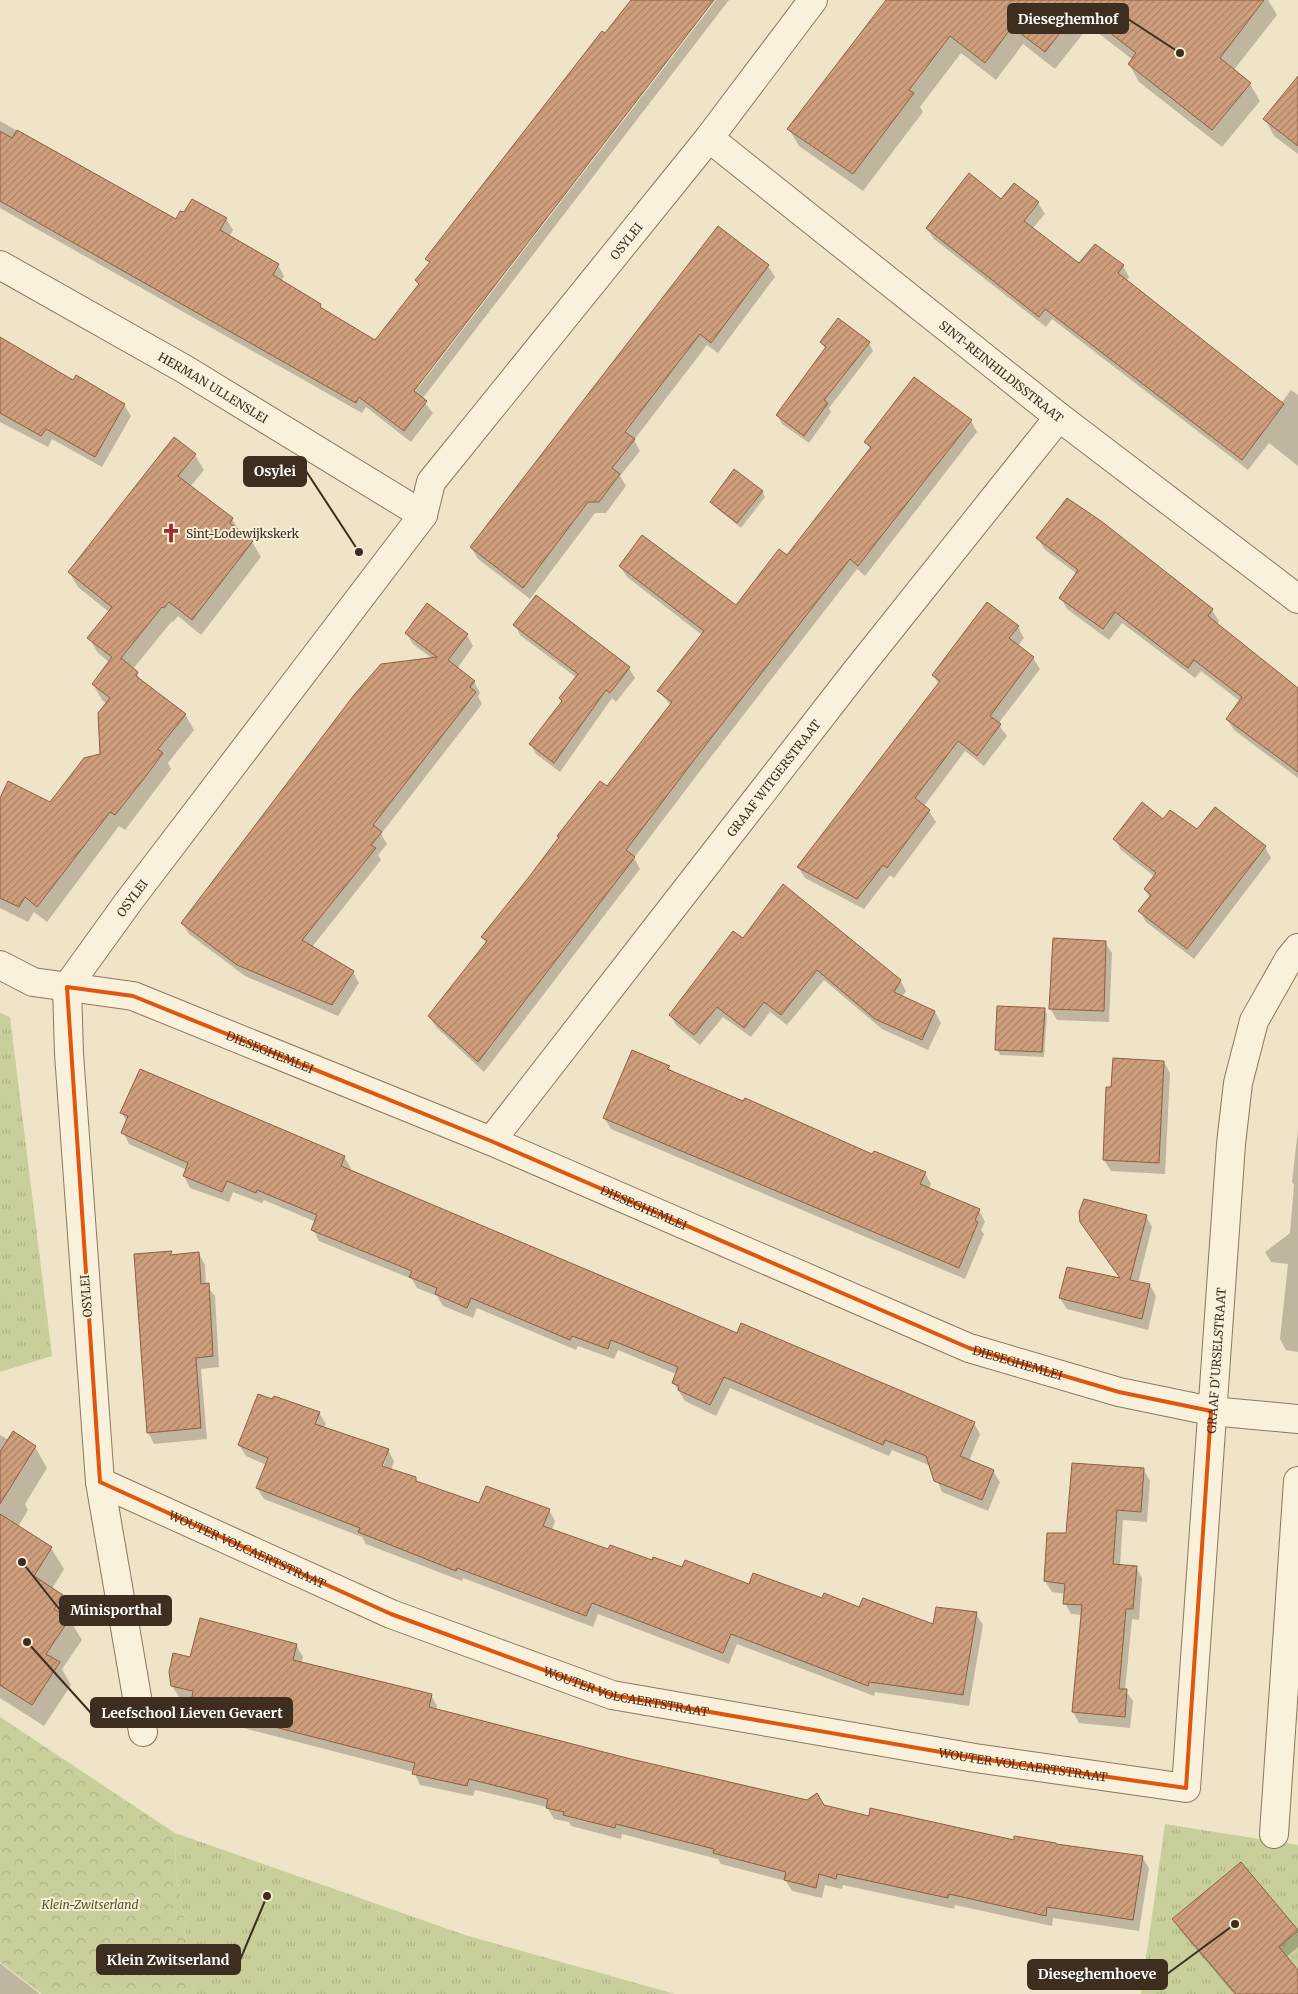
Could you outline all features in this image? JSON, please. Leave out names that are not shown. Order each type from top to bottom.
[{"type":"street","name":"OSYLEI","points":[[143,1732],[100,1482],[70,1064],[67,986],[423,515],[431,482],[709,138],[813,0]]},
{"type":"street","name":"SINT-REINHILDISSTRAAT","points":[[709,138],[1059,417],[1298,599]]},
{"type":"street","name":"HERMAN ULLENSLEI","points":[[0,264],[186,370],[423,515]]},
{"type":"street","name":"GRAAF WITGERSTRAAT","points":[[491,1140],[860,666],[1059,417]]},
{"type":"street","name":"GRAAF D'URSELSTRAAT","points":[[1186,1788],[1230,1144],[1238,1083],[1254,1021],[1289,960],[1298,948]]},
{"type":"street","name":"DIESEGHEMLEI","points":[[0,965],[33,982],[133,996],[491,1140],[969,1348],[1119,1392],[1211,1411],[1298,1419]]},
{"type":"street","points":[[1274,1834],[1298,1481]]},
{"type":"street","name":"WOUTER VOLCAERTSTRAAT","points":[[100,1482],[391,1614],[612,1695],[975,1758],[1186,1788]]},
{"type":"highlighted area","points":[[67,987],[133,996],[491,1141],[969,1348],[1119,1392],[1211,1411],[1186,1788],[975,1758],[612,1695],[391,1614],[100,1482]]},
{"type":"green space","points":[[0,1013],[10,1017],[52,1356],[0,1372]]},
{"type":"green space","name":"Klein-Zwitserland","points":[[0,1717],[175,1833],[176,1872],[185,1920],[188,1967],[196,1994],[42,1994],[0,1962]]},
{"type":"green space","points":[[1165,1824],[1298,1845],[1298,1994],[1141,1994]]},
{"type":"green space","points":[[175,1833],[465,1935],[675,1994],[196,1994],[188,1967],[185,1920],[176,1872]]},
{"type":"building","points":[[631,0],[714,0],[414,391],[427,401],[404,431],[359,397],[356,403],[0,201],[0,131],[12,138],[17,130],[176,219],[180,211],[184,212],[192,199],[227,218],[220,230],[279,264],[273,275],[321,304],[320,307],[375,340],[419,284],[415,280],[430,262],[425,259],[602,31],[605,33]]},
{"type":"building","points":[[886,0],[1264,0],[1220,58],[1251,83],[1212,130],[1128,64],[1136,53],[1079,9],[1045,52],[1012,27],[985,63],[950,36],[909,90],[914,93],[853,174],[787,129]]},
{"type":"building","points":[[1298,76],[1298,146],[1263,119]]},
{"type":"building","points":[[969,173],[1001,199],[1014,183],[1039,202],[1024,221],[1079,263],[1095,244],[1124,265],[1118,273],[1284,404],[1242,460],[1045,309],[1039,317],[926,228]]},
{"type":"building","points":[[718,226],[769,265],[711,343],[700,334],[625,432],[635,439],[612,468],[620,474],[599,502],[588,502],[523,588],[470,547]]},
{"type":"building","points":[[838,318],[870,342],[824,400],[828,403],[804,436],[776,415],[826,347],[820,342]]},
{"type":"building","points":[[0,337],[73,380],[76,375],[125,404],[95,457],[46,429],[41,436],[0,413]]},
{"type":"building","points":[[914,377],[972,420],[858,566],[850,559],[694,760],[626,850],[635,857],[478,1062],[428,1016],[487,941],[481,937],[529,877],[559,837],[557,836],[600,781],[607,786],[672,702],[657,691],[704,631],[619,566],[642,535],[736,605],[779,549],[787,555],[871,447],[864,442]]},
{"type":"building","points":[[174,437],[196,454],[178,476],[233,518],[230,523],[253,541],[192,620],[169,602],[164,608],[162,607],[121,658],[138,672],[136,676],[186,714],[158,749],[163,753],[146,776],[115,815],[110,812],[37,907],[25,897],[19,907],[0,898],[0,798],[8,781],[50,802],[84,758],[100,754],[98,713],[110,698],[92,684],[112,657],[87,638],[112,607],[68,572]]},
{"type":"building","points":[[734,469],[763,491],[737,523],[710,502]]},
{"type":"building","points":[[1067,498],[1101,521],[1213,609],[1208,616],[1298,688],[1298,772],[1226,719],[1242,697],[1194,660],[1188,668],[1115,612],[1103,629],[1059,598],[1078,570],[1036,538]]},
{"type":"building","points":[[536,595],[630,667],[610,693],[606,690],[554,763],[529,744],[562,701],[559,698],[578,674],[513,625]]},
{"type":"building","points":[[987,602],[1019,626],[1009,638],[1034,657],[990,716],[1001,724],[977,756],[958,741],[915,798],[930,810],[887,868],[883,865],[857,899],[797,867],[940,681],[932,675]]},
{"type":"building","points":[[427,603],[468,634],[448,660],[475,681],[470,687],[476,692],[373,825],[382,832],[371,845],[376,848],[302,940],[354,971],[332,1005],[237,965],[181,923],[354,695],[381,664],[437,657],[405,633]]},
{"type":"building","points":[[1142,802],[1163,819],[1170,810],[1197,829],[1215,807],[1266,846],[1187,949],[1138,911],[1151,895],[1144,889],[1156,873],[1113,839]]},
{"type":"building","points":[[783,884],[901,980],[894,992],[935,1011],[922,1040],[875,1019],[817,970],[781,1015],[764,1002],[744,1028],[717,1007],[694,1035],[669,1015],[733,931],[743,938]]},
{"type":"building","points":[[1053,938],[1106,941],[1104,1011],[1049,1009]]},
{"type":"building","points":[[997,1006],[1045,1008],[1042,1052],[995,1050]]},
{"type":"building","points":[[632,1050],[670,1066],[667,1069],[743,1101],[745,1098],[872,1154],[874,1151],[926,1172],[920,1184],[980,1209],[975,1220],[978,1222],[959,1268],[603,1118]]},
{"type":"building","points":[[1113,1058],[1164,1061],[1159,1163],[1103,1160],[1106,1087],[1111,1087]]},
{"type":"building","points":[[140,1069],[345,1156],[341,1166],[407,1194],[737,1333],[741,1323],[975,1422],[960,1456],[994,1470],[982,1500],[934,1481],[926,1456],[885,1440],[883,1445],[724,1377],[710,1405],[678,1390],[679,1386],[672,1383],[678,1367],[611,1340],[608,1349],[572,1336],[570,1340],[471,1298],[467,1308],[435,1294],[437,1288],[409,1277],[412,1271],[311,1230],[317,1215],[257,1190],[256,1193],[227,1181],[222,1192],[183,1176],[188,1163],[121,1133],[128,1116],[120,1113]]},
{"type":"building","points":[[1084,1199],[1147,1215],[1130,1280],[1150,1284],[1142,1319],[1059,1298],[1067,1267],[1120,1278],[1080,1222],[1079,1212]]},
{"type":"building","points":[[172,1251],[170,1255],[199,1252],[201,1284],[209,1283],[213,1356],[196,1358],[201,1428],[147,1433],[134,1254]]},
{"type":"building","points":[[258,1394],[272,1399],[274,1396],[320,1412],[315,1424],[389,1449],[382,1466],[416,1477],[416,1481],[479,1503],[486,1486],[550,1509],[543,1526],[608,1549],[610,1545],[652,1560],[653,1557],[682,1567],[685,1560],[749,1584],[753,1573],[822,1598],[824,1593],[859,1607],[863,1598],[933,1624],[936,1607],[977,1612],[963,1695],[869,1682],[868,1686],[731,1634],[723,1653],[592,1603],[586,1616],[457,1568],[456,1571],[358,1532],[360,1528],[256,1488],[268,1458],[238,1445]]},
{"type":"building","points":[[13,1431],[36,1446],[0,1504],[0,1452]]},
{"type":"building","points":[[1072,1463],[1144,1468],[1141,1512],[1117,1510],[1113,1564],[1137,1566],[1133,1609],[1126,1609],[1119,1689],[1127,1689],[1125,1717],[1072,1712],[1082,1605],[1063,1604],[1065,1584],[1044,1581],[1047,1533],[1066,1533]]},
{"type":"building","points":[[0,1514],[52,1547],[34,1576],[63,1595],[54,1609],[70,1618],[46,1654],[60,1662],[32,1705],[0,1685]]},
{"type":"building","points":[[200,1618],[297,1644],[293,1660],[432,1694],[429,1707],[631,1759],[807,1800],[817,1793],[824,1805],[869,1816],[870,1808],[1014,1840],[1014,1836],[1143,1856],[1133,1920],[1047,1907],[1046,1916],[949,1894],[948,1898],[837,1874],[836,1879],[819,1874],[816,1888],[784,1880],[786,1872],[713,1853],[714,1849],[616,1824],[615,1828],[563,1815],[564,1812],[546,1808],[548,1799],[469,1779],[467,1786],[412,1774],[415,1763],[212,1711],[214,1703],[192,1697],[193,1691],[171,1686],[169,1672],[173,1653],[190,1657]]},
{"type":"building","points":[[1241,1862],[1298,1930],[1279,1947],[1298,1970],[1298,1994],[1236,1994],[1172,1919]]},
{"type":"place","name":"Dieseghemhof","points":[[1180,53]]},
{"type":"place","name":"Sint-Lodewijkskerk","points":[[171,533]]},
{"type":"place","name":"Osylei","points":[[359,552]]},
{"type":"place","name":"Minisporthal","points":[[22,1562]]},
{"type":"place","name":"Leefschool Lieven Gevaert","points":[[27,1642]]},
{"type":"place","name":"Klein Zwitserland","points":[[267,1896]]},
{"type":"place","name":"Dieseghemhoeve","points":[[1235,1924]]}]
